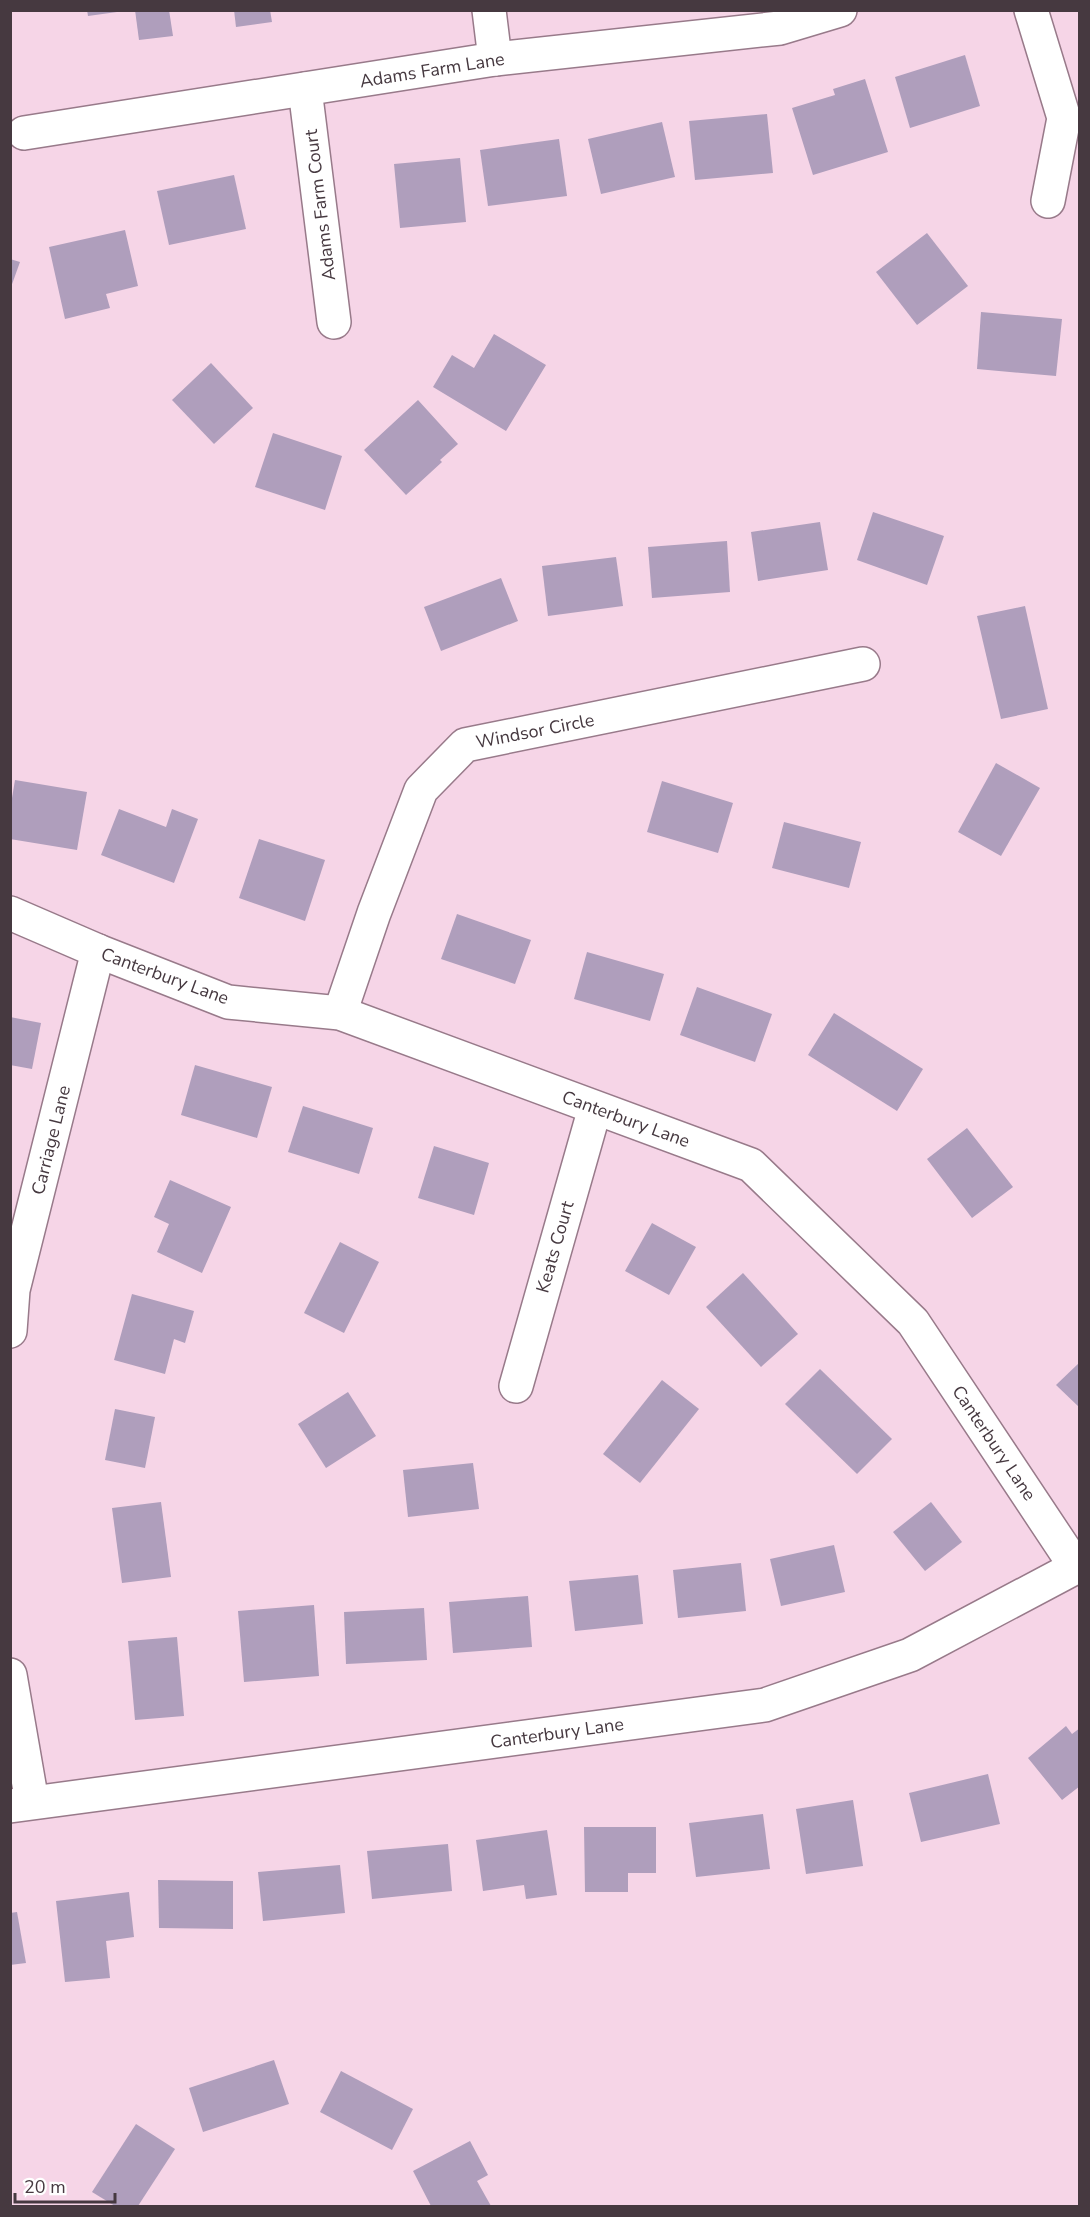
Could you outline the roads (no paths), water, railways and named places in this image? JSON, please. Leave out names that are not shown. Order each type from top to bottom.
[{"type":"street","points":[[489,10],[495,59]]},
{"type":"street","name":"Adams Farm Lane","points":[[24,133],[495,59],[780,28],[840,10]]},
{"type":"street","points":[[1031,10],[1065,118],[1048,201]]},
{"type":"street","name":"Adams Farm Court","points":[[305,89],[334,322]]},
{"type":"street","name":"Windsor Circle","points":[[340,1013],[374,913],[421,790],[465,745],[863,664]]},
{"type":"street","name":"Canterbury Lane","points":[[10,914],[228,1002],[340,1013],[751,1165],[913,1322],[1078,1566],[910,1655],[765,1705],[21,1804]]},
{"type":"street","name":"Carriage Lane","points":[[10,1331],[14,1290],[98,951]]},
{"type":"street","name":"Keats Court","points":[[516,1386],[595,1108]]},
{"type":"street","points":[[10,1675],[21,1804]]}]
